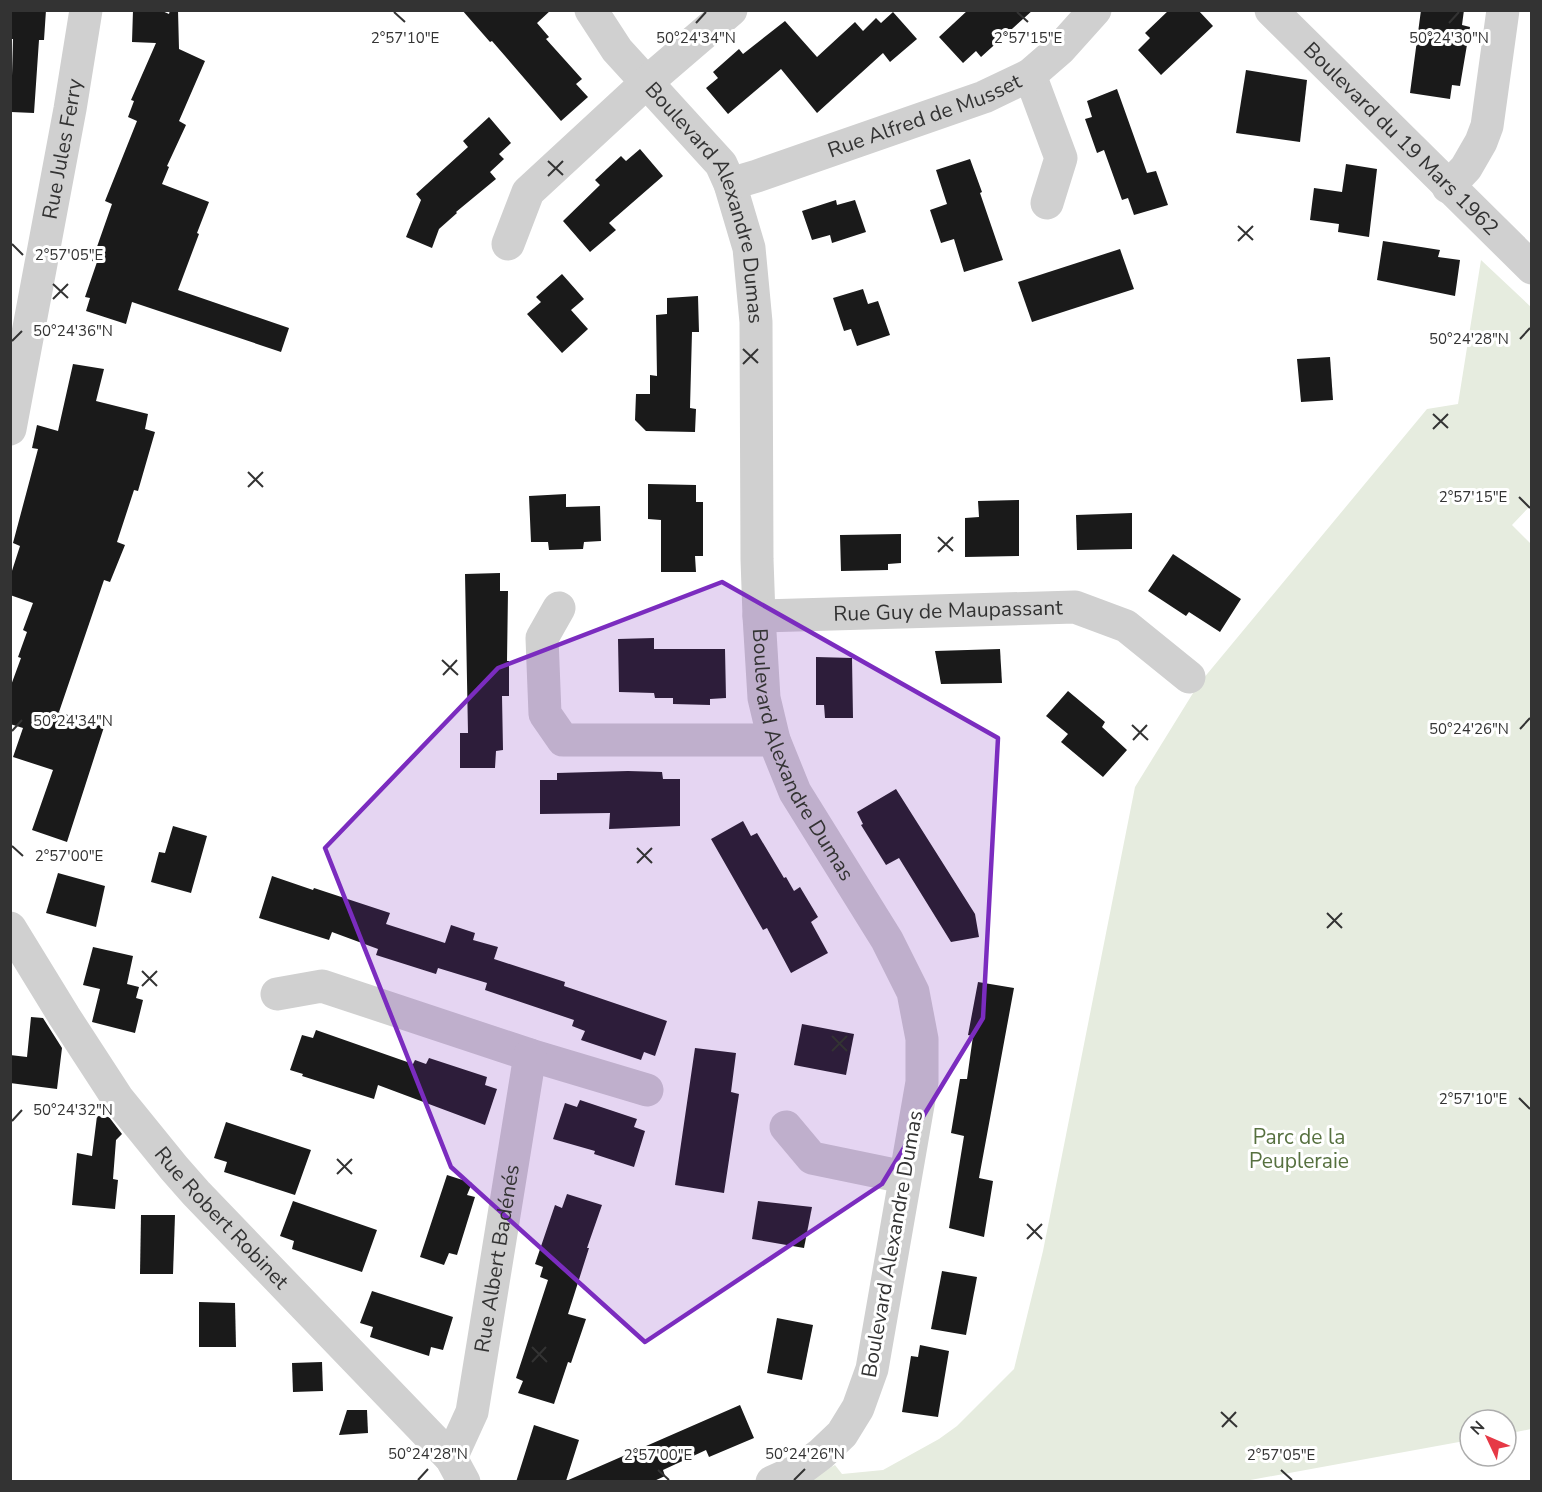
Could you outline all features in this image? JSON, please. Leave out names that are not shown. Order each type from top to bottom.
[{"type":"street","name":"Rue Jules Ferry","points":[[10,429],[70,109],[86,10]]},
{"type":"street","name":"Boulevard Alexandre Dumas","points":[[591,10],[617,50],[715,156],[730,184],[749,248],[756,322],[759,615],[764,698],[774,740],[795,792],[886,940],[913,992],[922,1040],[922,1082],[872,1369],[858,1408],[842,1434],[821,1454],[801,1468],[772,1482]]},
{"type":"street","points":[[508,244],[528,192],[646,83],[730,10]]},
{"type":"street","name":"Rue Alfred de Musset","points":[[730,184],[984,97],[1030,75],[1060,50],[1095,10]]},
{"type":"street","name":"Boulevard du 19 Mars 1962","points":[[1271,10],[1532,268]]},
{"type":"street","points":[[1449,187],[1466,168],[1481,142],[1486,126],[1503,10]]},
{"type":"street","points":[[1030,75],[1061,158],[1047,203]]},
{"type":"street","name":"Rue Guy de Maupassant","points":[[759,615],[1075,607],[1126,626],[1189,677]]},
{"type":"street","points":[[560,608],[542,638],[544,714],[563,740],[774,740]]},
{"type":"street","name":"Rue Robert Robinet","points":[[10,928],[118,1099],[174,1168],[458,1470]]},
{"type":"street","points":[[277,994],[322,986],[530,1055],[647,1090]]},
{"type":"street","name":"Rue Albert Badénés","points":[[458,1470],[472,1412],[530,1055]]},
{"type":"street","points":[[786,1127],[812,1158],[904,1178]]},
{"type":"highlighted area","points":[[722,582],[998,738],[983,1018],[882,1184],[645,1342],[451,1167],[325,848],[498,668]]},
{"type":"green space","name":"Parc de la Peupleraie","points":[[1481,260],[1532,308],[1531,505],[1512,525],[1532,545],[1531,1429],[1518,1432],[1518,1408],[1458,1408],[1458,1442],[1245,1481],[805,1482],[835,1465],[842,1474],[883,1470],[939,1439],[957,1426],[1014,1369],[1043,1251],[1135,787],[1198,685],[1427,409],[1458,404]]},
{"type":"building","points":[[10,10],[46,10],[44,40],[39,40],[34,113],[11,112],[13,39],[10,39]]},
{"type":"building","points":[[133,10],[160,10],[169,14],[170,10],[178,10],[179,49],[205,61],[179,121],[186,125],[167,166],[169,167],[162,184],[209,202],[178,290],[289,328],[281,352],[132,302],[126,324],[86,311],[90,298],[85,297],[97,262],[92,261],[112,204],[105,201],[137,121],[128,117],[134,101],[131,100],[156,43],[132,42]]},
{"type":"building","points":[[462,10],[551,10],[537,23],[549,37],[546,39],[582,79],[576,84],[588,97],[561,121]]},
{"type":"building","points":[[968,10],[1033,10],[981,57],[976,51],[963,63],[939,37]]},
{"type":"building","points":[[1169,10],[1198,10],[1213,26],[1161,75],[1138,50],[1150,38],[1145,33]]},
{"type":"building","points":[[1421,10],[1464,10],[1462,25],[1470,27],[1460,86],[1452,85],[1450,99],[1410,93]]},
{"type":"building","points":[[893,12],[917,39],[890,62],[883,53],[817,113],[781,69],[728,114],[706,88],[718,78],[713,72],[739,49],[743,54],[785,21],[817,57],[855,22],[863,31],[876,18],[881,23]]},
{"type":"building","points":[[1246,70],[1307,80],[1300,142],[1236,133]]},
{"type":"building","points":[[1117,89],[1147,173],[1156,171],[1168,205],[1134,215],[1128,198],[1122,200],[1104,150],[1097,153],[1085,119],[1092,117],[1087,101]]},
{"type":"building","points":[[489,117],[511,143],[499,154],[504,159],[490,172],[496,179],[439,229],[432,248],[406,237],[421,200],[416,194],[468,147],[463,141]]},
{"type":"building","points":[[640,149],[663,176],[609,223],[616,230],[590,252],[563,221],[600,185],[595,180],[621,156],[626,161]]},
{"type":"building","points":[[970,159],[1003,260],[964,272],[954,239],[941,243],[930,210],[947,204],[936,170]]},
{"type":"building","points":[[1346,164],[1377,169],[1369,237],[1338,232],[1339,224],[1310,220],[1314,188],[1342,192]]},
{"type":"building","points":[[836,200],[837,205],[855,200],[866,232],[832,243],[830,235],[812,240],[802,211]]},
{"type":"building","points":[[1383,241],[1440,250],[1438,257],[1460,260],[1455,296],[1377,280]]},
{"type":"building","points":[[1120,249],[1134,289],[1032,322],[1018,282]]},
{"type":"building","points":[[562,274],[584,299],[571,310],[588,329],[562,353],[527,314],[541,302],[536,297]]},
{"type":"building","points":[[863,289],[868,304],[878,301],[890,335],[857,346],[851,329],[844,331],[833,298]]},
{"type":"building","points":[[698,296],[699,332],[692,332],[690,408],[696,409],[695,432],[646,431],[635,420],[636,394],[650,394],[650,375],[657,376],[656,315],[667,314],[667,298]]},
{"type":"building","points":[[1330,357],[1333,400],[1301,402],[1297,359]]},
{"type":"building","points":[[73,364],[104,369],[96,401],[148,414],[145,429],[155,432],[138,491],[134,490],[117,542],[125,545],[110,582],[104,580],[59,712],[104,727],[67,842],[32,830],[53,770],[13,757],[23,728],[10,724],[10,688],[21,658],[18,657],[27,632],[23,630],[33,603],[10,595],[10,577],[20,546],[13,543],[38,449],[32,448],[37,425],[58,431]]},
{"type":"building","points":[[648,484],[696,485],[696,502],[703,502],[703,556],[695,556],[696,572],[661,572],[661,520],[648,519]]},
{"type":"building","points":[[566,494],[566,507],[600,506],[601,541],[584,542],[583,549],[549,550],[548,542],[531,542],[529,496]]},
{"type":"building","points":[[1019,500],[1019,556],[965,557],[965,518],[979,517],[978,501]]},
{"type":"building","points":[[1132,513],[1132,549],[1077,550],[1076,515]]},
{"type":"building","points":[[901,534],[901,563],[888,564],[888,570],[841,571],[840,535]]},
{"type":"building","points":[[1173,554],[1241,599],[1220,632],[1189,612],[1186,616],[1148,591]]},
{"type":"building","points":[[500,573],[500,591],[508,591],[509,696],[502,696],[503,750],[496,751],[495,768],[460,768],[460,733],[468,733],[465,574]]},
{"type":"building","points":[[654,638],[654,649],[725,649],[726,698],[710,699],[710,705],[673,704],[673,698],[655,698],[654,693],[619,692],[618,639]]},
{"type":"building","points":[[1000,649],[1002,683],[941,684],[935,651]]},
{"type":"building","points":[[816,657],[852,658],[853,718],[825,718],[824,705],[816,705]]},
{"type":"building","points":[[1068,691],[1105,722],[1102,727],[1127,750],[1103,777],[1061,742],[1068,734],[1046,716]]},
{"type":"building","points":[[662,772],[663,779],[680,779],[680,826],[609,829],[610,813],[540,814],[540,780],[557,780],[557,773]]},
{"type":"building","points":[[896,789],[975,914],[979,937],[951,942],[899,858],[886,865],[861,825],[863,824],[857,812]]},
{"type":"building","points":[[743,821],[751,836],[757,833],[794,891],[800,887],[818,917],[811,922],[828,953],[791,973],[767,928],[763,930],[711,839]]},
{"type":"building","points":[[173,826],[207,836],[191,893],[151,882],[159,852],[165,853]]},
{"type":"building","points":[[58,873],[105,886],[96,927],[46,913]]},
{"type":"building","points":[[272,876],[390,913],[386,924],[445,943],[451,925],[475,933],[473,940],[498,947],[494,959],[565,982],[564,986],[667,1021],[655,1056],[644,1052],[641,1060],[581,1040],[585,1031],[572,1026],[574,1020],[485,990],[487,983],[438,968],[436,974],[376,955],[378,949],[332,932],[329,940],[259,918]]},
{"type":"building","points":[[93,947],[133,956],[127,984],[139,987],[136,998],[143,1000],[135,1033],[92,1022],[100,989],[83,985]]},
{"type":"building","points":[[978,982],[1014,988],[979,1178],[993,1181],[984,1237],[949,1228],[964,1136],[951,1133],[960,1079],[967,1079],[973,1036],[968,1035]]},
{"type":"building","points":[[31,1017],[43,1018],[62,1048],[57,1089],[10,1083],[10,1055],[27,1057]]},
{"type":"building","points":[[802,1024],[854,1034],[846,1075],[794,1065]]},
{"type":"building","points":[[316,1030],[413,1064],[415,1060],[426,1064],[429,1058],[487,1077],[485,1085],[497,1089],[485,1125],[378,1085],[374,1099],[290,1070],[302,1035],[313,1038]]},
{"type":"building","points":[[695,1048],[736,1053],[731,1092],[739,1094],[724,1193],[675,1185]]},
{"type":"building","points":[[580,1100],[637,1119],[634,1127],[645,1131],[634,1167],[594,1154],[595,1151],[553,1139],[565,1103],[577,1107]]},
{"type":"building","points":[[97,1116],[109,1117],[122,1134],[116,1140],[113,1179],[118,1180],[115,1209],[72,1205],[77,1153],[92,1156]]},
{"type":"building","points":[[226,1122],[311,1150],[295,1195],[224,1172],[227,1162],[214,1158]]},
{"type":"building","points":[[447,1175],[472,1183],[467,1195],[475,1197],[457,1255],[449,1253],[444,1265],[420,1257]]},
{"type":"building","points":[[567,1194],[602,1205],[568,1314],[586,1319],[554,1404],[518,1393],[523,1381],[516,1378],[548,1280],[540,1277],[543,1267],[535,1264],[555,1205],[562,1208]]},
{"type":"building","points":[[293,1201],[377,1230],[362,1272],[292,1249],[294,1241],[280,1236]]},
{"type":"building","points":[[758,1201],[812,1207],[804,1248],[752,1239]]},
{"type":"building","points":[[141,1215],[175,1215],[173,1274],[140,1274]]},
{"type":"building","points":[[942,1271],[977,1277],[966,1335],[931,1329]]},
{"type":"building","points":[[372,1291],[453,1317],[443,1350],[431,1347],[429,1356],[370,1337],[373,1327],[360,1323]]},
{"type":"building","points":[[199,1302],[235,1303],[236,1347],[199,1347]]},
{"type":"building","points":[[777,1318],[813,1325],[802,1380],[767,1373]]},
{"type":"building","points":[[920,1345],[949,1351],[938,1417],[902,1412],[911,1356],[918,1357]]},
{"type":"building","points":[[322,1362],[323,1391],[293,1392],[292,1363]]},
{"type":"building","points":[[740,1405],[754,1438],[709,1457],[706,1450],[663,1470],[665,1476],[652,1482],[516,1482],[534,1425],[579,1440],[566,1481]]},
{"type":"building","points":[[347,1410],[367,1410],[368,1433],[339,1435]]}]
